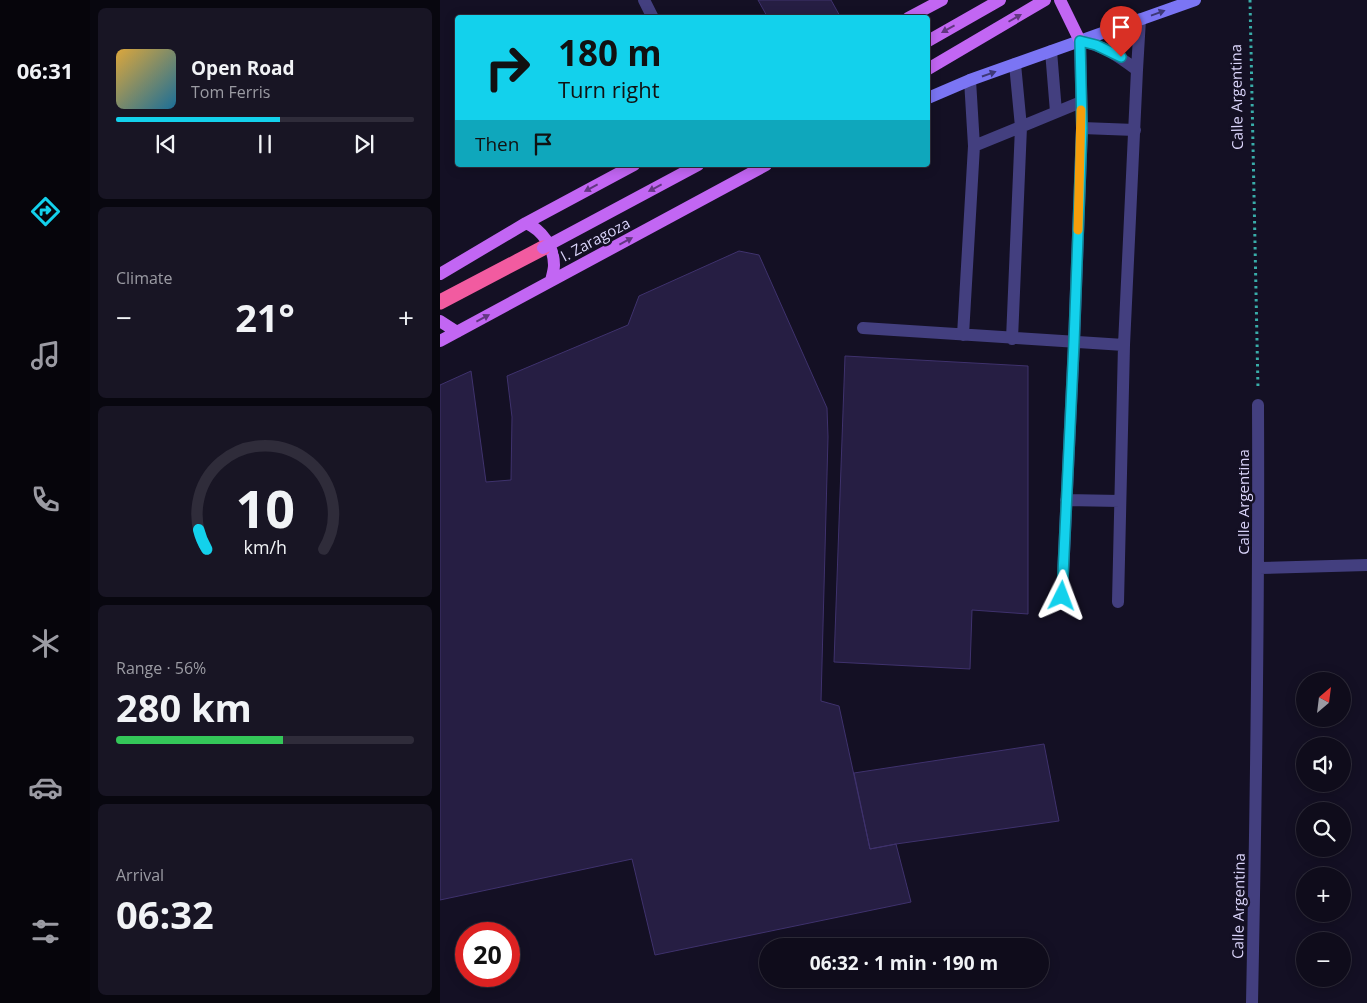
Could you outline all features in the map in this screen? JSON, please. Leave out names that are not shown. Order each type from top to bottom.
[{"type":"highway","points":[[440,302],[543,248]]},
{"type":"main road","points":[[914,15],[942,0]]},
{"type":"main road","points":[[930,40],[1000,0]]},
{"type":"main road","points":[[930,67],[1045,0]]},
{"type":"main road","points":[[1060,0],[1080,41]]},
{"type":"main road","points":[[440,274],[526,223],[630,167]]},
{"type":"main road","points":[[543,248],[694,167]]},
{"type":"main road","name":"I. Zaragoza","points":[[440,341],[762,167]]},
{"type":"main road","points":[[526,223],[533,226],[547,239],[554,263],[552,281]]},
{"type":"main road","points":[[440,321],[457,332]]},
{"type":"street","points":[[644,0],[652,15]]},
{"type":"street","points":[[930,97],[970,80],[1195,0]]},
{"type":"street","points":[[1118,602],[1124,345],[1140,19]]},
{"type":"street","points":[[1080,41],[1096,45],[1121,57],[1137,70]]},
{"type":"street","points":[[1062,596],[1082,128],[1080,41]]},
{"type":"street","points":[[1052,51],[1056,112]]},
{"type":"street","points":[[1012,339],[1022,127],[1015,64]]},
{"type":"street","points":[[964,335],[974,146],[970,80]]},
{"type":"street","points":[[974,146],[1081,102]]},
{"type":"street","points":[[1082,128],[1134,130]]},
{"type":"street","points":[[863,328],[1124,345]]},
{"type":"street","name":"Calle Argentina","points":[[1252,1003],[1259,568],[1258,405]]},
{"type":"street","points":[[1066,500],[1120,501]]},
{"type":"street","points":[[1259,568],[1367,565]]},
{"type":"path","name":"Calle Argentina","points":[[1250,0],[1258,405]]},
{"type":"building","points":[[758,0],[831,0],[839,15],[766,15]]},
{"type":"building","points":[[739,251],[759,255],[827,408],[828,437],[821,701],[839,706],[870,849],[896,844],[911,902],[655,955],[632,859],[440,900],[440,385],[471,371],[486,482],[511,480],[512,417],[507,376],[628,325],[639,296]]},
{"type":"building","points":[[845,356],[1028,366],[1028,614],[972,610],[970,669],[834,662]]},
{"type":"building","points":[[1044,744],[1059,821],[870,849],[854,773]]},
{"type":"slow traffic","points":[[1078,230],[1081,110]]},
{"type":"route","points":[[1062,596],[1082,128],[1080,41],[1096,45],[1121,57]]}]
